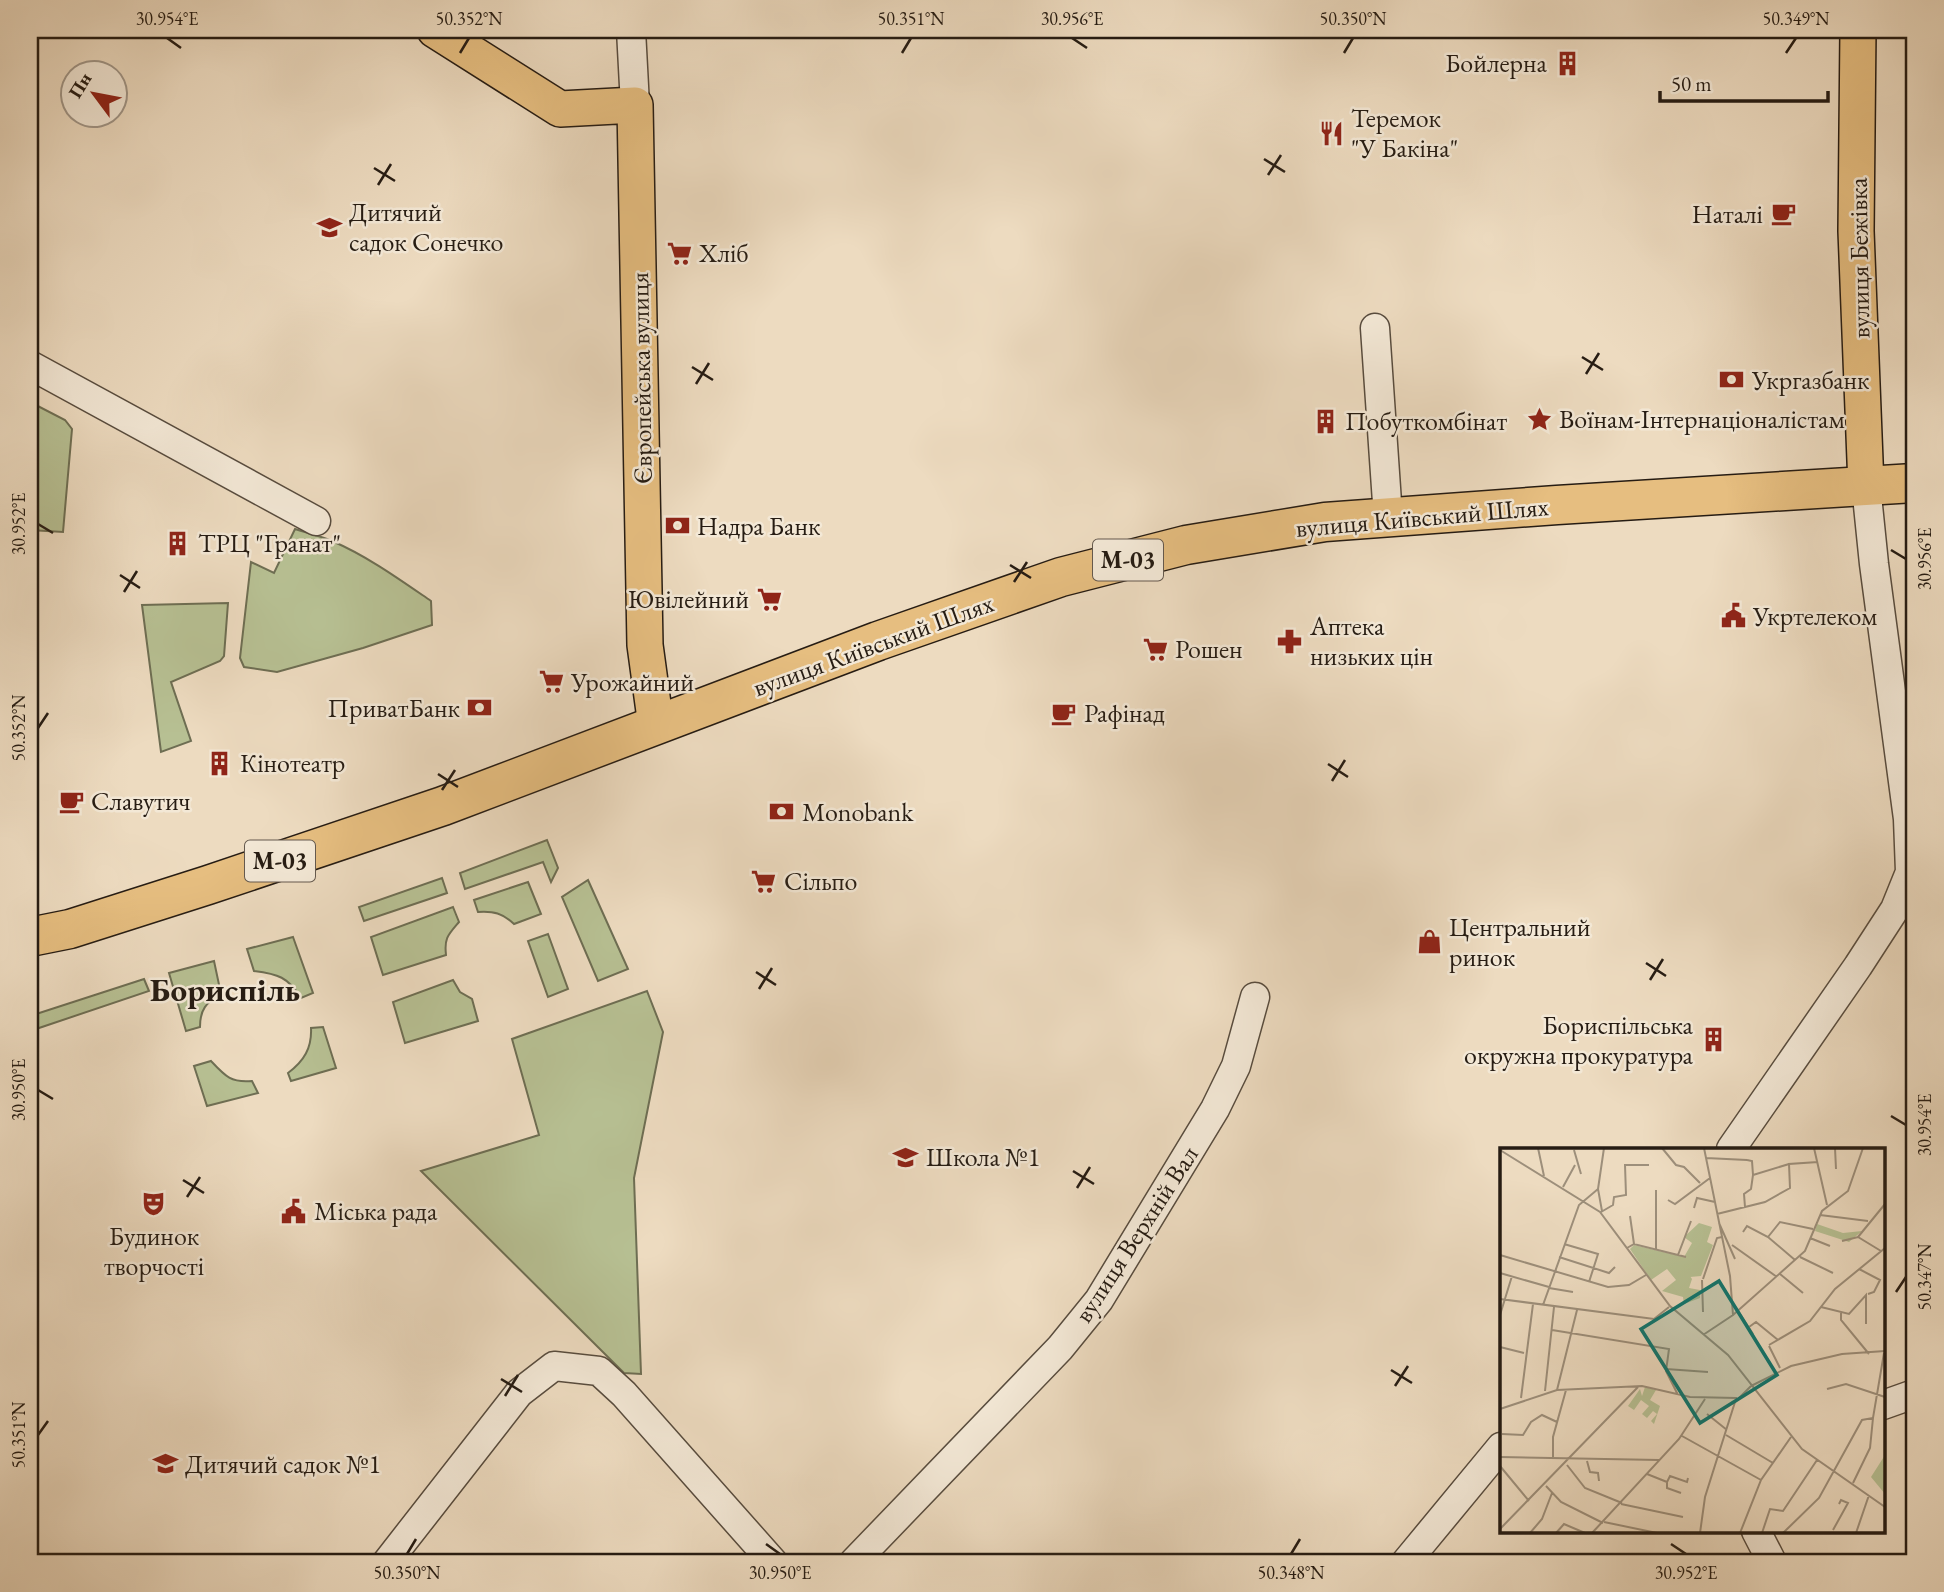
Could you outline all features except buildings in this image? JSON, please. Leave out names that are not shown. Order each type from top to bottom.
[{"type":"highway","name":"вулиця Київський Шлях","points":[[30,937],[69,929],[221,881],[443,806],[878,641],[1060,577],[1186,545],[1325,522],[1914,483]]},
{"type":"main road","points":[[435,30],[560,109],[635,105]]},
{"type":"main road","name":"вулиця Бежівка","points":[[1858,30],[1856,230],[1866,486]]},
{"type":"main road","name":"Європейська вулиця","points":[[635,105],[645,645],[656,726]]},
{"type":"street","name":"Європейська вулиця","points":[[631,30],[635,105]]},
{"type":"street","points":[[1375,328],[1388,517]]},
{"type":"street","points":[[30,365],[316,521]]},
{"type":"street","points":[[1732,1148],[1895,909],[1910,872],[1911,823],[1874,564],[1866,486]]},
{"type":"street","name":"вулиця Верхній Вал","points":[[854,1562],[1060,1348],[1099,1300],[1215,1109],[1236,1066],[1255,997]]},
{"type":"street","points":[[387,1562],[519,1393],[554,1366],[598,1370],[624,1394],[773,1562]]},
{"type":"street","points":[[1884,1405],[1914,1394]]},
{"type":"street","points":[[1406,1562],[1500,1448]]},
{"type":"street","points":[[1757,1532],[1772,1562]]},
{"type":"green space","points":[[30,402],[65,420],[72,429],[63,532],[30,530]]},
{"type":"green space","points":[[295,529],[327,539],[358,554],[431,601],[432,625],[277,672],[244,667],[240,658],[251,562],[274,573]]},
{"type":"green space","points":[[228,603],[224,656],[220,661],[171,682],[191,741],[161,752],[142,605]]},
{"type":"green space","points":[[547,840],[558,868],[551,882],[543,862],[465,889],[460,873]]},
{"type":"green space","points":[[442,878],[447,893],[364,921],[359,907]]},
{"type":"green space","points":[[588,880],[628,969],[598,981],[562,897]]},
{"type":"green space","points":[[528,882],[541,914],[514,924],[498,914],[478,912],[474,900]]},
{"type":"green space","points":[[453,907],[459,922],[448,937],[446,955],[383,975],[371,937]]},
{"type":"green space","points":[[548,934],[568,989],[548,997],[528,941]]},
{"type":"green space","points":[[293,937],[313,993],[301,998],[292,985],[282,978],[254,971],[247,949]]},
{"type":"green space","points":[[214,961],[221,994],[205,1007],[200,1027],[186,1031],[169,973]]},
{"type":"green space","points":[[144,979],[149,991],[30,1031],[30,1016]]},
{"type":"green space","points":[[453,980],[460,992],[472,999],[478,1021],[405,1043],[393,1002]]},
{"type":"green space","points":[[647,991],[663,1032],[634,1178],[641,1374],[624,1373],[421,1171],[539,1135],[512,1039]]},
{"type":"green space","points":[[323,1027],[336,1068],[291,1081],[288,1073],[306,1054],[311,1028]]},
{"type":"green space","points":[[211,1061],[229,1077],[239,1081],[252,1081],[258,1093],[207,1106],[194,1066]]},
{"type":"place","name":"Бойлерна","points":[[1567,63]]},
{"type":"place","name":"Теремок \"У Бакiна\"","points":[[1331,133]]},
{"type":"place","name":"Наталі","points":[[1783,214]]},
{"type":"place","name":"Дитячий садок Сонечко","points":[[329,227]]},
{"type":"place","name":"Хліб","points":[[679,253]]},
{"type":"place","name":"Укргазбанк","points":[[1732,380]]},
{"type":"place","name":"Воїнам-Інтернаціоналістам","points":[[1539,419]]},
{"type":"place","name":"Побуткомбінат","points":[[1325,421]]},
{"type":"place","name":"Надра Банк","points":[[677,526]]},
{"type":"place","name":"ТРЦ \"Гранат\"","points":[[178,543]]},
{"type":"place","name":"Ювілейний","points":[[769,599]]},
{"type":"place","name":"Укртелеком","points":[[1733,616]]},
{"type":"place","name":"Аптека низьких цін","points":[[1290,641]]},
{"type":"place","name":"Рошен","points":[[1155,649]]},
{"type":"place","name":"Урожайний","points":[[551,682]]},
{"type":"place","name":"ПриватБанк","points":[[480,708]]},
{"type":"place","name":"Рафінад","points":[[1064,713]]},
{"type":"place","name":"Кінотеатр","points":[[220,763]]},
{"type":"place","name":"Славутич","points":[[71,801]]},
{"type":"place","name":"Monobank","points":[[782,812]]},
{"type":"place","name":"Сільпо","points":[[764,881]]},
{"type":"place","name":"Центральний ринок","points":[[1429,942]]},
{"type":"place","name":"Бориспільська окружна прокуратура","points":[[1713,1040]]},
{"type":"place","name":"Школа №1","points":[[906,1157]]},
{"type":"place","name":"Будинок творчості","points":[[154,1204]]},
{"type":"place","name":"Міська рада","points":[[294,1211]]},
{"type":"place","name":"Дитячий садок №1","points":[[165,1464]]},
{"type":"district","name":"Бориспіль","points":[[225,989]]}]
